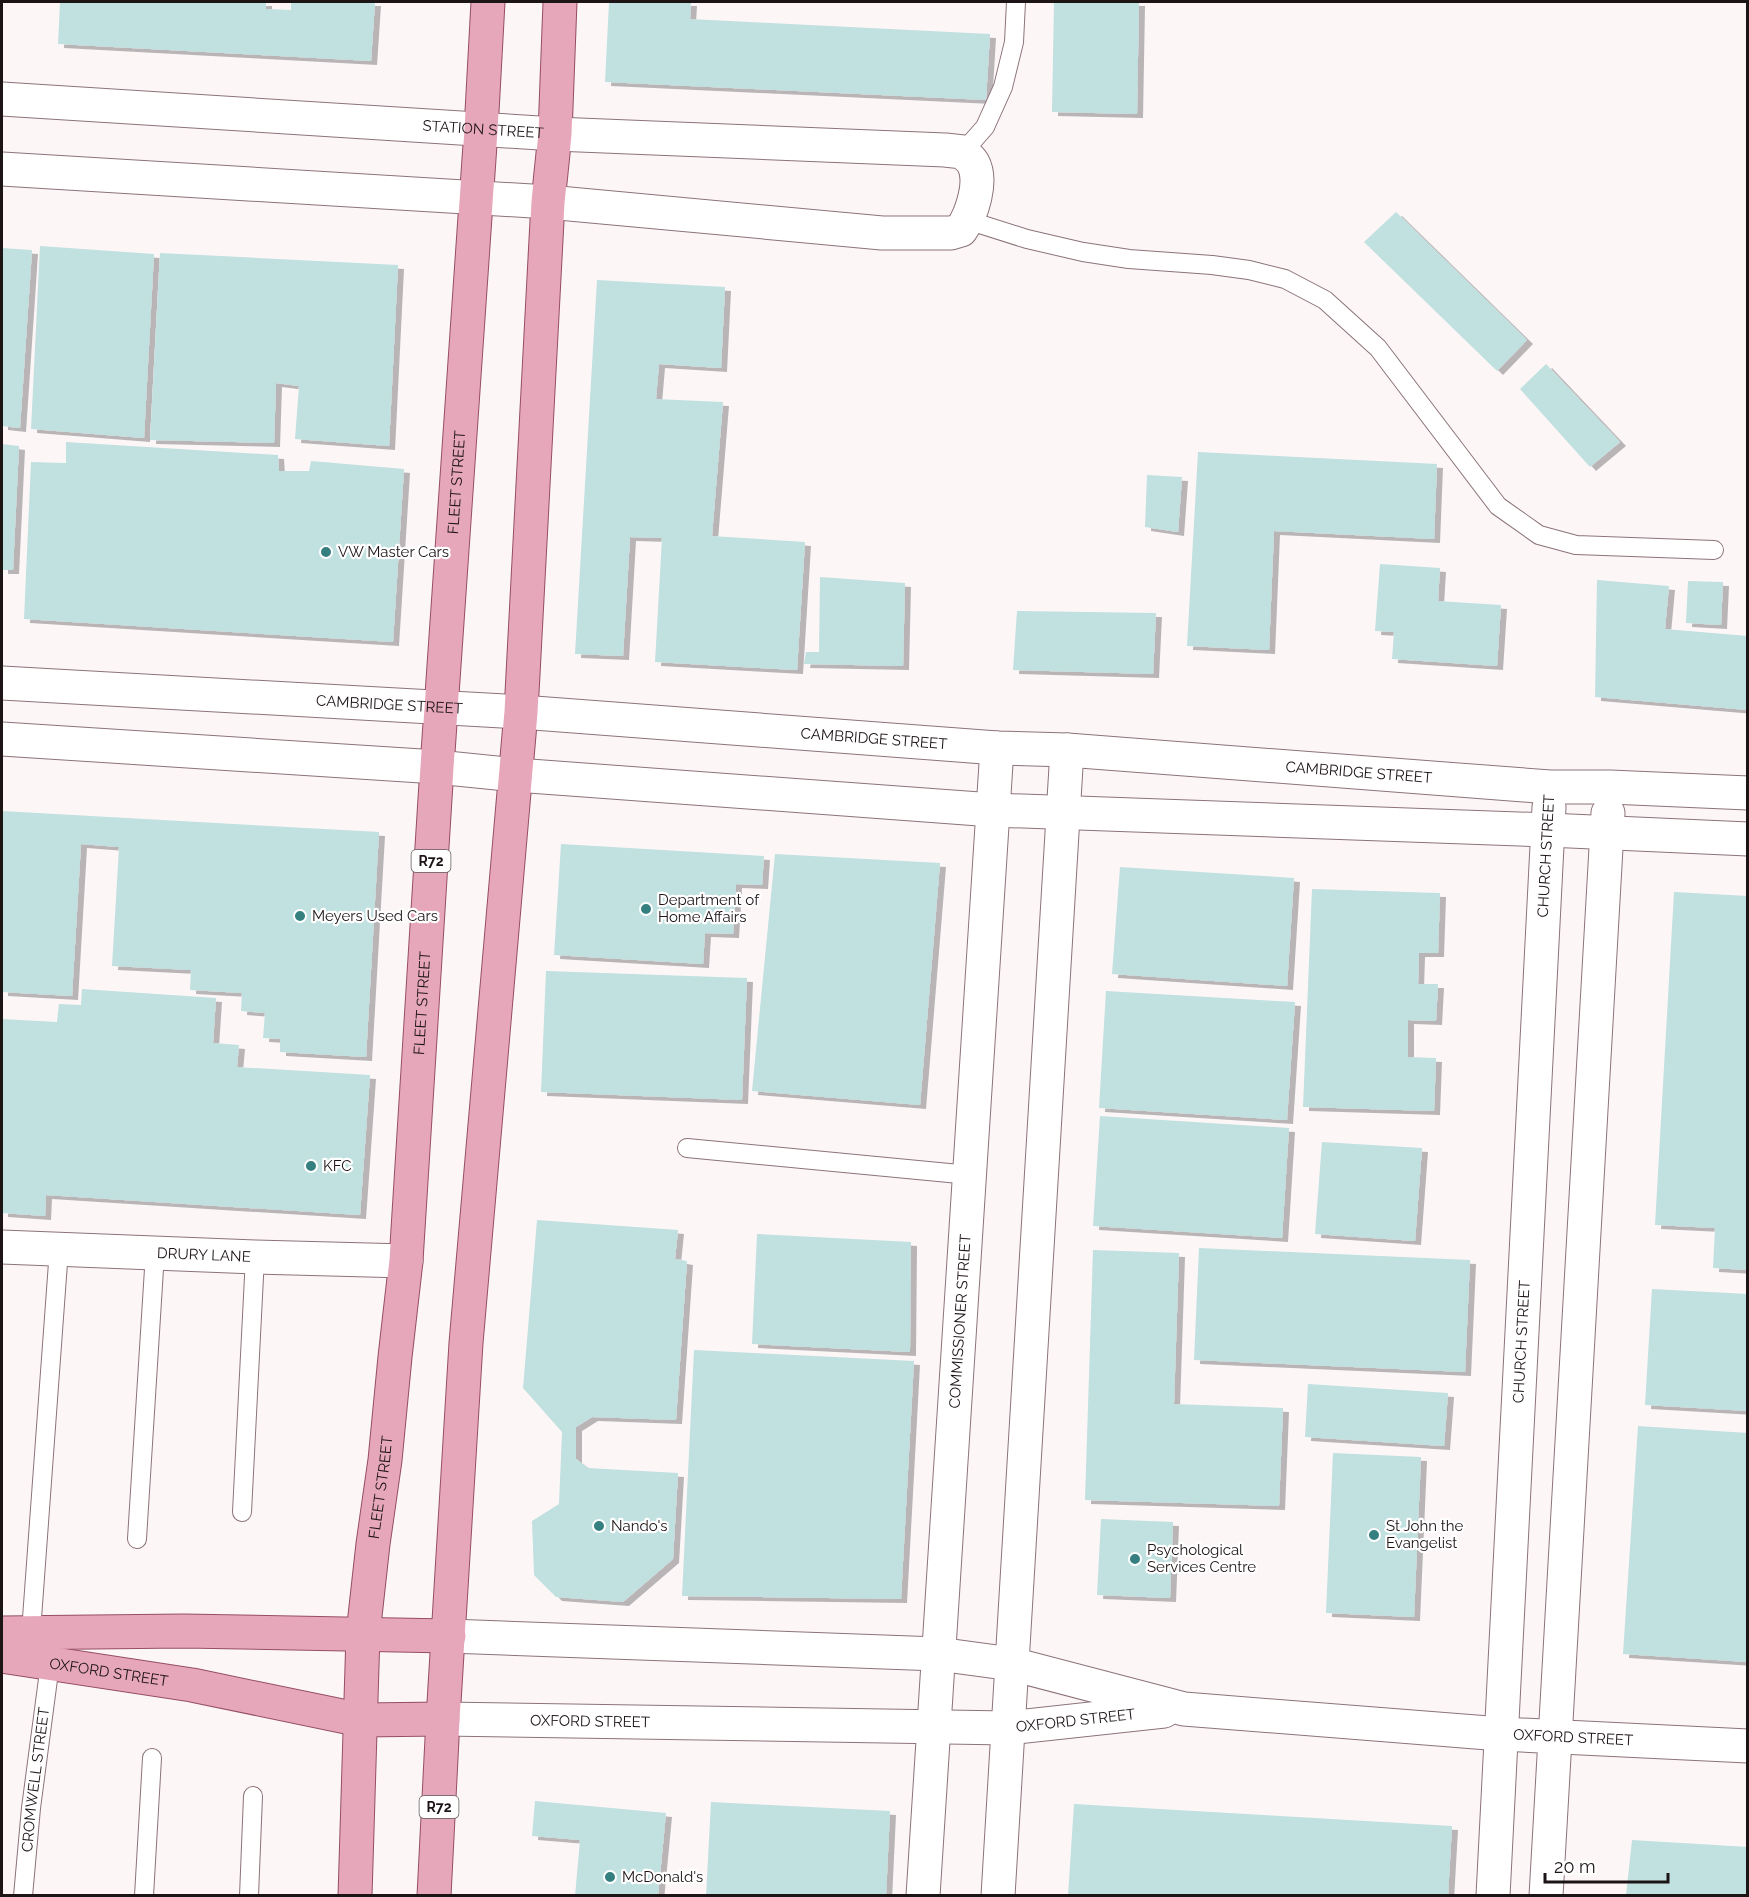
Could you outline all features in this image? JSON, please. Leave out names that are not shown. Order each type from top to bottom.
[{"type":"main road","name":"FLEET STREET","points":[[355,1896],[363,1634],[385,1460],[394,1357],[406,1261],[436,767],[482,130],[488,2]]},
{"type":"main road","name":"R72","points":[[434,1896],[466,1343],[521,712],[548,202],[555,134],[560,2]]},
{"type":"main road","name":"OXFORD STREET","points":[[16,1633],[184,1631],[449,1636]]},
{"type":"main road","name":"OXFORD STREET","points":[[2,1656],[192,1685],[360,1720],[443,1719]]},
{"type":"street","name":"STATION STREET","points":[[2,99],[482,130],[963,152]]},
{"type":"street","points":[[2,169],[548,202],[882,233],[959,227],[975,195],[976,178],[974,165],[963,152]]},
{"type":"street","name":"CAMBRIDGE STREET","points":[[2,682],[521,712],[1550,787],[1610,787],[1748,794]]},
{"type":"street","points":[[2,739],[436,767],[516,775],[993,810],[1748,839]]},
{"type":"street","name":"COMMISSIONER STREET","points":[[923,1896],[997,748]]},
{"type":"street","points":[[998,1896],[1066,750]]},
{"type":"street","name":"CHURCH STREET","points":[[1493,1896],[1550,787]]},
{"type":"street","points":[[1546,1896],[1610,787]]},
{"type":"street","name":"DRURY LANE","points":[[2,1247],[406,1261]]},
{"type":"street","name":"OXFORD STREET","points":[[449,1636],[938,1654],[1012,1664],[1184,1709],[1501,1734],[1748,1746]]},
{"type":"street","name":"OXFORD STREET","points":[[443,1719],[1008,1728],[1184,1709]]},
{"type":"lane","points":[[963,152],[985,127],[1003,87],[1014,42],[1016,2]]},
{"type":"lane","points":[[959,227],[1083,252],[1130,259],[1212,265],[1249,270],[1285,279],[1325,300],[1378,348],[1498,506],[1539,535],[1576,545],[1714,550]]},
{"type":"lane","points":[[687,1148],[969,1175]]},
{"type":"lane","points":[[16,1633],[59,1249]]},
{"type":"lane","points":[[137,1539],[155,1253]]},
{"type":"lane","points":[[242,1512],[255,1257]]},
{"type":"lane","name":"CROMWELL STREET","points":[[23,1896],[31,1808],[50,1664]]},
{"type":"lane","points":[[144,1896],[152,1758]]},
{"type":"lane","points":[[249,1896],[253,1796]]},
{"type":"building","points":[[60,2],[266,2],[266,9],[291,10],[291,2],[375,2],[371,61],[58,44]]},
{"type":"building","points":[[609,2],[691,2],[690,19],[990,34],[986,100],[605,82]]},
{"type":"building","points":[[1054,2],[1139,2],[1137,114],[1052,112]]},
{"type":"building","points":[[1396,212],[1527,340],[1497,371],[1364,242]]},
{"type":"building","points":[[40,246],[154,254],[144,438],[31,429]]},
{"type":"building","points":[[2,248],[32,250],[20,428],[2,426]]},
{"type":"building","points":[[160,253],[398,265],[389,446],[295,439],[299,386],[276,383],[274,443],[150,440]]},
{"type":"building","points":[[597,280],[725,287],[721,368],[659,364],[656,399],[723,402],[712,536],[805,542],[797,670],[655,662],[662,538],[630,537],[623,656],[575,654]]},
{"type":"building","points":[[1546,364],[1620,442],[1590,467],[1520,389]]},
{"type":"building","points":[[66,442],[278,455],[279,471],[309,471],[311,461],[404,469],[393,642],[24,619],[31,462],[66,463]]},
{"type":"building","points":[[2,444],[19,446],[13,570],[2,570]]},
{"type":"building","points":[[1198,452],[1437,464],[1434,539],[1274,531],[1269,650],[1187,646]]},
{"type":"building","points":[[1147,475],[1182,477],[1178,532],[1145,527]]},
{"type":"building","points":[[1380,564],[1440,568],[1438,601],[1501,605],[1497,666],[1392,659],[1394,632],[1375,631]]},
{"type":"building","points":[[820,577],[905,583],[903,666],[804,664],[806,652],[819,652]]},
{"type":"building","points":[[1597,580],[1669,586],[1665,629],[1748,636],[1748,710],[1595,697]]},
{"type":"building","points":[[1688,581],[1723,582],[1721,625],[1686,623]]},
{"type":"building","points":[[1017,611],[1156,613],[1153,674],[1013,670]]},
{"type":"building","points":[[2,811],[379,832],[366,1057],[280,1052],[280,1039],[263,1038],[265,1013],[241,1011],[242,993],[190,990],[191,970],[112,966],[119,847],[81,844],[72,996],[2,992]]},
{"type":"building","name":"Department of Home Affairs","points":[[561,844],[764,856],[762,885],[736,884],[733,934],[705,933],[703,964],[554,955]]},
{"type":"building","points":[[775,854],[940,863],[920,1105],[752,1091]]},
{"type":"building","points":[[1120,867],[1294,878],[1287,986],[1112,974]]},
{"type":"building","points":[[1312,889],[1440,893],[1438,953],[1419,953],[1418,984],[1438,984],[1436,1021],[1408,1020],[1408,1057],[1436,1058],[1434,1111],[1303,1107]]},
{"type":"building","points":[[1674,892],[1748,896],[1748,1270],[1713,1268],[1715,1228],[1655,1225]]},
{"type":"building","points":[[546,971],[747,978],[742,1100],[541,1092]]},
{"type":"building","points":[[82,989],[216,998],[213,1043],[239,1045],[237,1067],[370,1075],[360,1215],[46,1195],[45,1216],[2,1213],[2,1019],[57,1022],[59,1004],[81,1005]]},
{"type":"building","points":[[1106,991],[1295,1002],[1287,1120],[1099,1108]]},
{"type":"building","points":[[1100,1116],[1289,1128],[1282,1238],[1093,1226]]},
{"type":"building","points":[[1322,1142],[1422,1148],[1415,1241],[1315,1234]]},
{"type":"building","points":[[537,1220],[678,1230],[675,1259],[687,1261],[676,1420],[592,1417],[576,1427],[576,1459],[588,1468],[678,1473],[673,1559],[623,1602],[556,1597],[534,1575],[532,1521],[559,1504],[562,1432],[523,1388]]},
{"type":"building","points":[[757,1234],[911,1242],[910,1352],[752,1344]]},
{"type":"building","points":[[1199,1248],[1470,1260],[1465,1372],[1194,1360]]},
{"type":"building","points":[[1093,1250],[1179,1253],[1174,1404],[1283,1408],[1279,1506],[1085,1500]]},
{"type":"building","points":[[1652,1289],[1748,1294],[1748,1411],[1645,1405]]},
{"type":"building","points":[[694,1350],[914,1361],[901,1599],[682,1596]]},
{"type":"building","points":[[1308,1384],[1448,1393],[1444,1446],[1305,1437]]},
{"type":"building","points":[[1638,1426],[1748,1433],[1748,1662],[1623,1654]]},
{"type":"building","name":"St John the Evangelist","points":[[1333,1453],[1421,1457],[1414,1617],[1326,1613]]},
{"type":"building","name":"Psychological Services Centre","points":[[1101,1519],[1173,1522],[1170,1598],[1097,1595]]},
{"type":"building","points":[[535,1801],[666,1813],[658,1896],[575,1896],[580,1840],[532,1836]]},
{"type":"building","points":[[711,1802],[890,1811],[886,1896],[706,1896]]},
{"type":"building","points":[[1074,1804],[1452,1826],[1448,1896],[1068,1896]]},
{"type":"building","points":[[1632,1840],[1748,1847],[1748,1896],[1626,1896]]},
{"type":"place","name":"VW Master Cars","points":[[326,552]]},
{"type":"place","name":"Department of Home Affairs","points":[[646,909]]},
{"type":"place","name":"Meyers Used Cars","points":[[300,916]]},
{"type":"place","name":"KFC","points":[[311,1166]]},
{"type":"place","name":"Nando's","points":[[599,1526]]},
{"type":"place","name":"St John the Evangelist","points":[[1374,1535]]},
{"type":"place","name":"Psychological Services Centre","points":[[1135,1559]]},
{"type":"place","name":"McDonald's","points":[[610,1877]]}]
